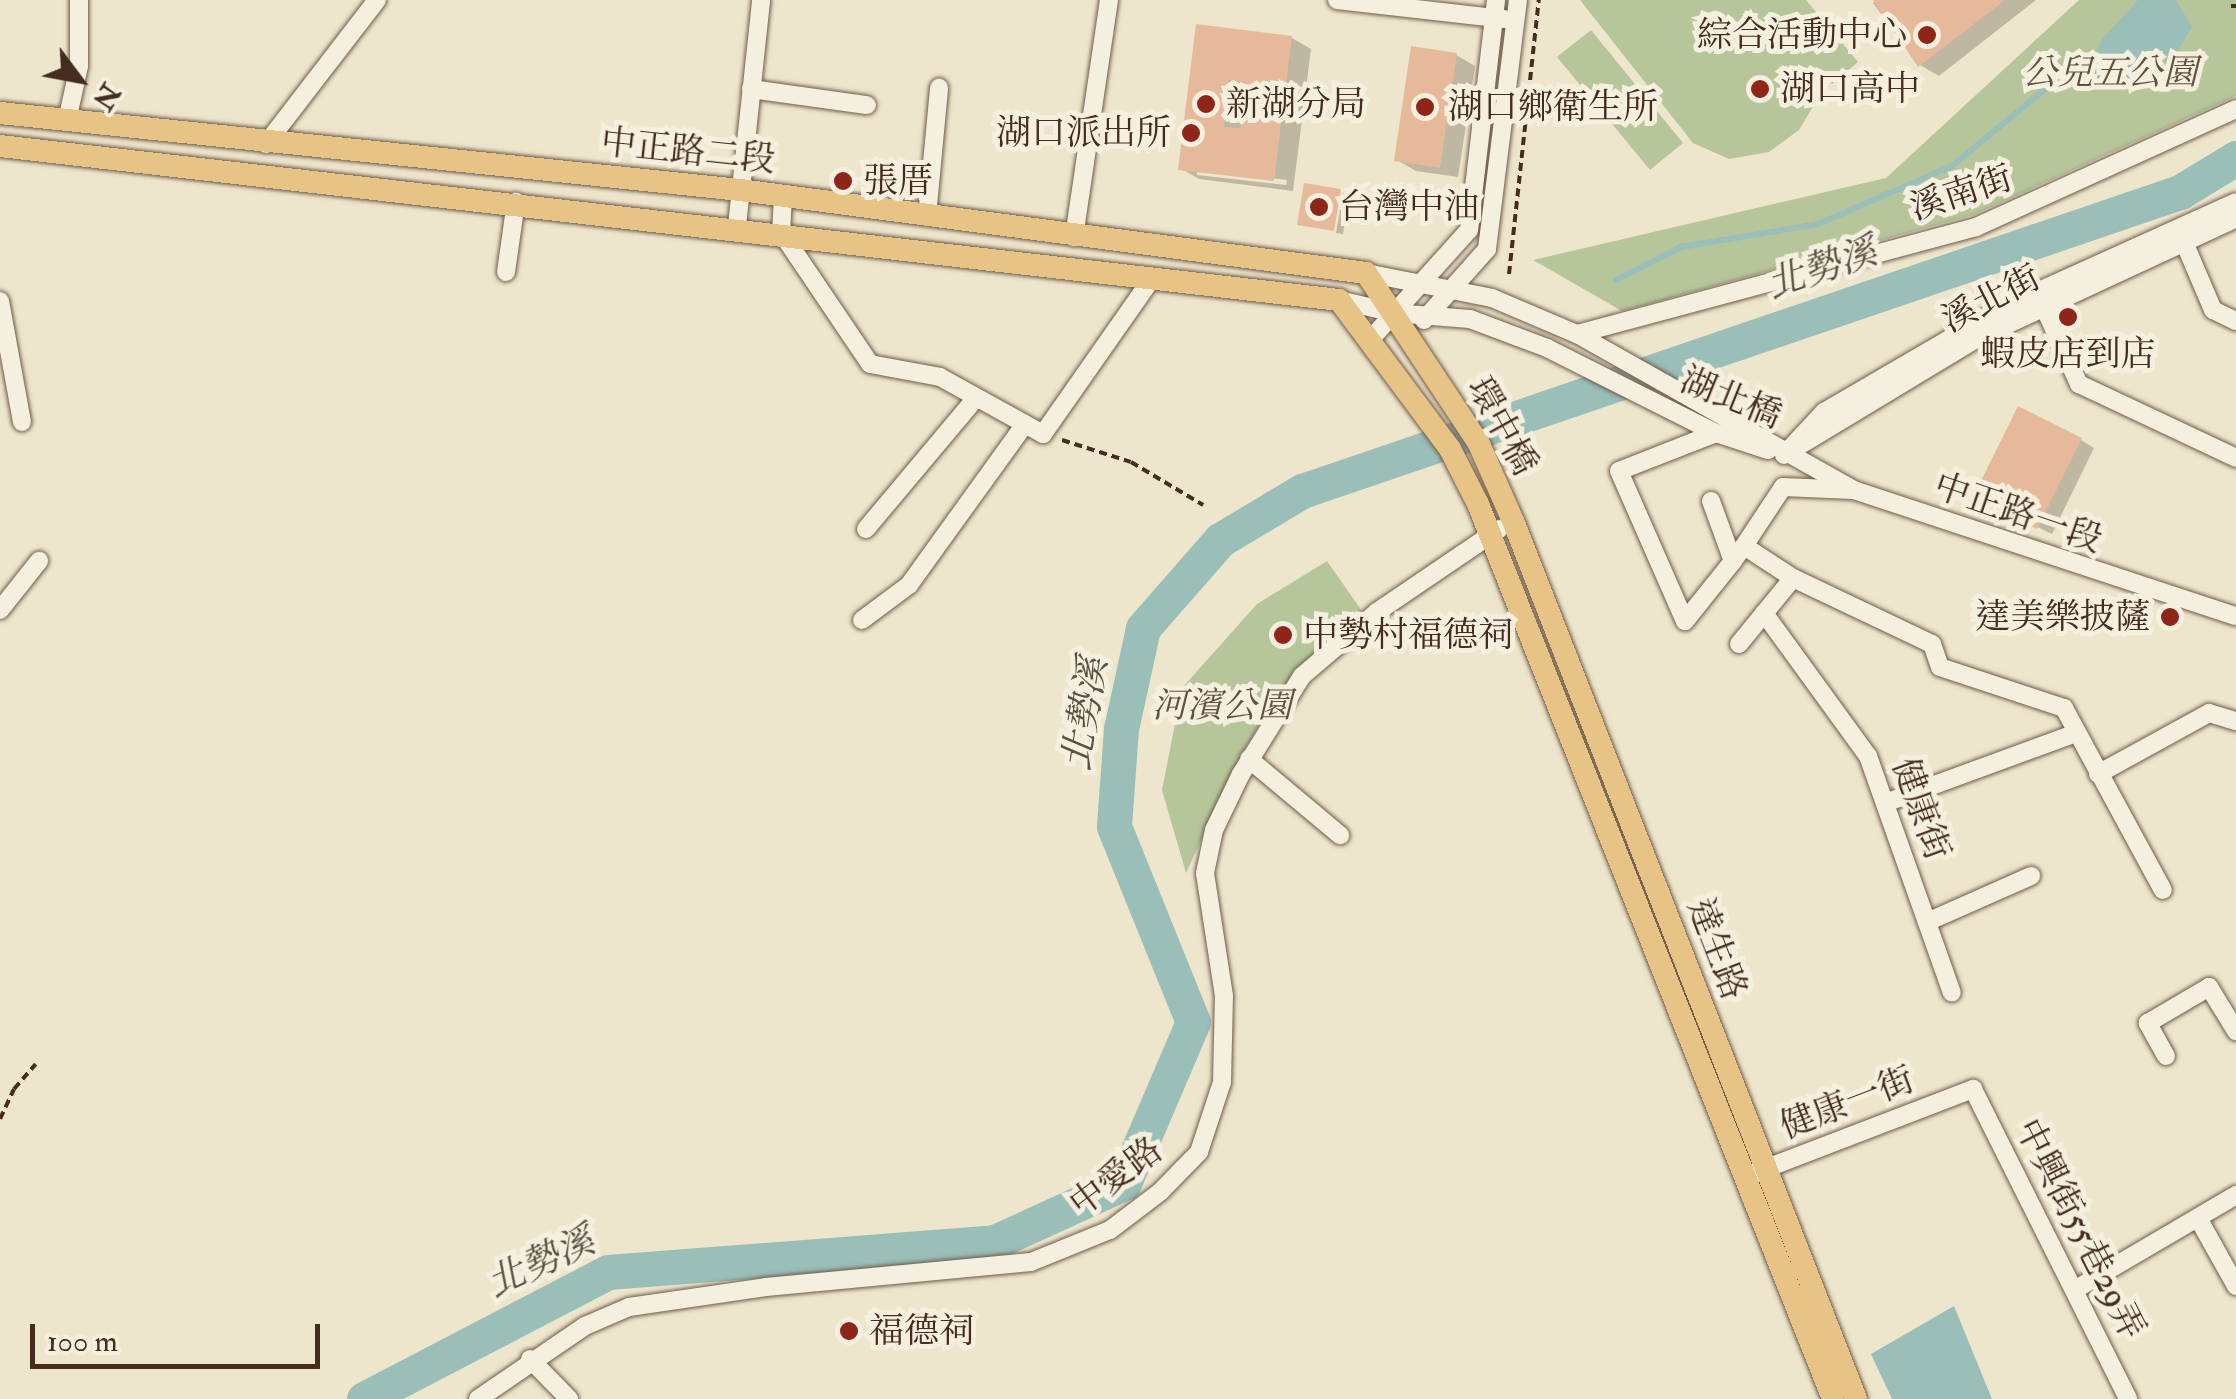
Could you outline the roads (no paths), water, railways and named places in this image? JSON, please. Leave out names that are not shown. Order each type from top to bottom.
[{"type":"main road","name":"中正路二段","points":[[0,113],[266,144],[740,190],[1366,273]]},
{"type":"main road","name":"中正路二段","points":[[0,146],[737,226],[1151,280],[1339,300]]},
{"type":"main road","points":[[1366,273],[1408,339]]},
{"type":"main road","points":[[1339,300],[1369,341]]},
{"type":"main road","name":"環中橋","points":[[1408,339],[1478,444],[1514,523]]},
{"type":"main road","name":"環中橋","points":[[1369,341],[1450,449],[1490,534]]},
{"type":"main road","name":"達生路","points":[[1514,523],[1649,869],[1755,1172]]},
{"type":"main road","name":"達生路","points":[[1490,534],[1626,878],[1755,1172],[1844,1397]]},
{"type":"street","points":[[67,120],[80,66],[79,0]]},
{"type":"street","points":[[266,144],[377,0]]},
{"type":"street","points":[[737,226],[761,0]]},
{"type":"street","points":[[1074,237],[1108,0]]},
{"type":"street","points":[[1337,0],[1495,9],[1516,20]]},
{"type":"street","points":[[1408,339],[1487,249],[1497,211],[1518,0]]},
{"type":"street","points":[[1369,341],[1470,230],[1495,9]]},
{"type":"street","points":[[927,216],[939,88]]},
{"type":"street","points":[[751,89],[867,105]]},
{"type":"street","name":"溪南街","points":[[1578,334],[1976,227],[2236,109]]},
{"type":"street","points":[[784,196],[781,232],[870,364],[940,377],[1043,434],[1151,280]]},
{"type":"street","points":[[506,272],[516,202]]},
{"type":"street","points":[[1784,455],[1824,412],[2008,305],[2236,202]]},
{"type":"street","name":"溪北街","points":[[1784,455],[1978,338],[2236,218]]},
{"type":"street","points":[[2184,242],[2213,310],[2236,322]]},
{"type":"street","points":[[1366,273],[1492,298],[1578,334]]},
{"type":"street","points":[[1339,300],[1427,316]]},
{"type":"street","points":[[0,301],[22,422]]},
{"type":"street","points":[[2044,307],[2079,384],[2236,458]]},
{"type":"street","name":"湖北橋","points":[[1427,316],[1470,319],[1546,348],[1716,433],[1784,455]]},
{"type":"street","name":"湖北橋","points":[[1578,334],[1784,455]]},
{"type":"street","points":[[866,529],[976,398]]},
{"type":"street","points":[[862,620],[909,585],[1025,424]]},
{"type":"street","points":[[1716,433],[1619,471],[1685,622],[1739,554],[1783,487],[1854,490]]},
{"type":"street","name":"中正路一段","points":[[1784,455],[1854,490],[2236,616]]},
{"type":"street","points":[[1711,500],[1739,554],[1932,644],[1940,667],[2064,708],[2163,890]]},
{"type":"street","name":"中愛路","points":[[478,1399],[530,1360],[629,1307],[766,1287],[1032,1262],[1110,1230],[1160,1192],[1199,1152],[1222,1082],[1224,996],[1204,872],[1214,830],[1249,759],[1302,676],[1377,612],[1490,534],[1514,523]]},
{"type":"street","points":[[0,610],[39,560]]},
{"type":"street","points":[[1739,644],[1793,578]]},
{"type":"street","name":"健康街","points":[[1764,613],[1868,756],[1952,993]]},
{"type":"street","points":[[2098,774],[2209,713],[2236,721]]},
{"type":"street","points":[[1884,803],[2076,733]]},
{"type":"street","points":[[1249,759],[1340,835]]},
{"type":"street","points":[[1626,878],[1649,869]]},
{"type":"street","points":[[1927,922],[2032,876]]},
{"type":"street","points":[[2166,1056],[2148,1023],[2209,987],[2236,1031]]},
{"type":"street","name":"健康一街","points":[[1755,1172],[1973,1089]]},
{"type":"street","name":"中興街55巷29弄","points":[[1973,1089],[2128,1399]]},
{"type":"street","points":[[2076,1289],[2236,1195]]},
{"type":"street","points":[[2198,1218],[2236,1286]]},
{"type":"street","points":[[530,1360],[569,1399]]},
{"type":"water","points":[[2138,0],[2176,0],[2192,27],[2179,49],[2123,83],[2094,84],[2087,74],[2102,39]]},
{"type":"water","points":[[1954,1306],[1992,1399],[1892,1399],[1871,1354]]},
{"type":"waterway","points":[[1616,280],[1681,247],[1818,224],[1952,166],[2045,89],[2087,74]]},
{"type":"waterway","name":"北勢溪","points":[[364,1399],[608,1272],[995,1242],[1124,1183],[1193,1022],[1114,826],[1121,729],[1143,628],[1220,540],[1302,491],[2180,192],[2236,158]]},
{"type":"place","name":"綜合活動中心","points":[[1927,35]]},
{"type":"place","name":"湖口高中","points":[[1760,89]]},
{"type":"place","name":"新湖分局","points":[[1206,104]]},
{"type":"place","name":"湖口鄉衛生所","points":[[1425,107]]},
{"type":"place","name":"湖口派出所","points":[[1191,133]]},
{"type":"place","name":"張厝","points":[[843,181]]},
{"type":"place","name":"台灣中油","points":[[1319,207]]},
{"type":"place","name":"蝦皮店到店","points":[[2068,317]]},
{"type":"place","name":"達美樂披薩","points":[[2170,617]]},
{"type":"place","name":"中勢村福德祠","points":[[1283,635]]},
{"type":"place","name":"福德祠","points":[[849,1331]]},
{"type":"park label","name":"公兒五公園","points":[[2110,73]]},
{"type":"park label","name":"河濱公園","points":[[1222,706]]}]
